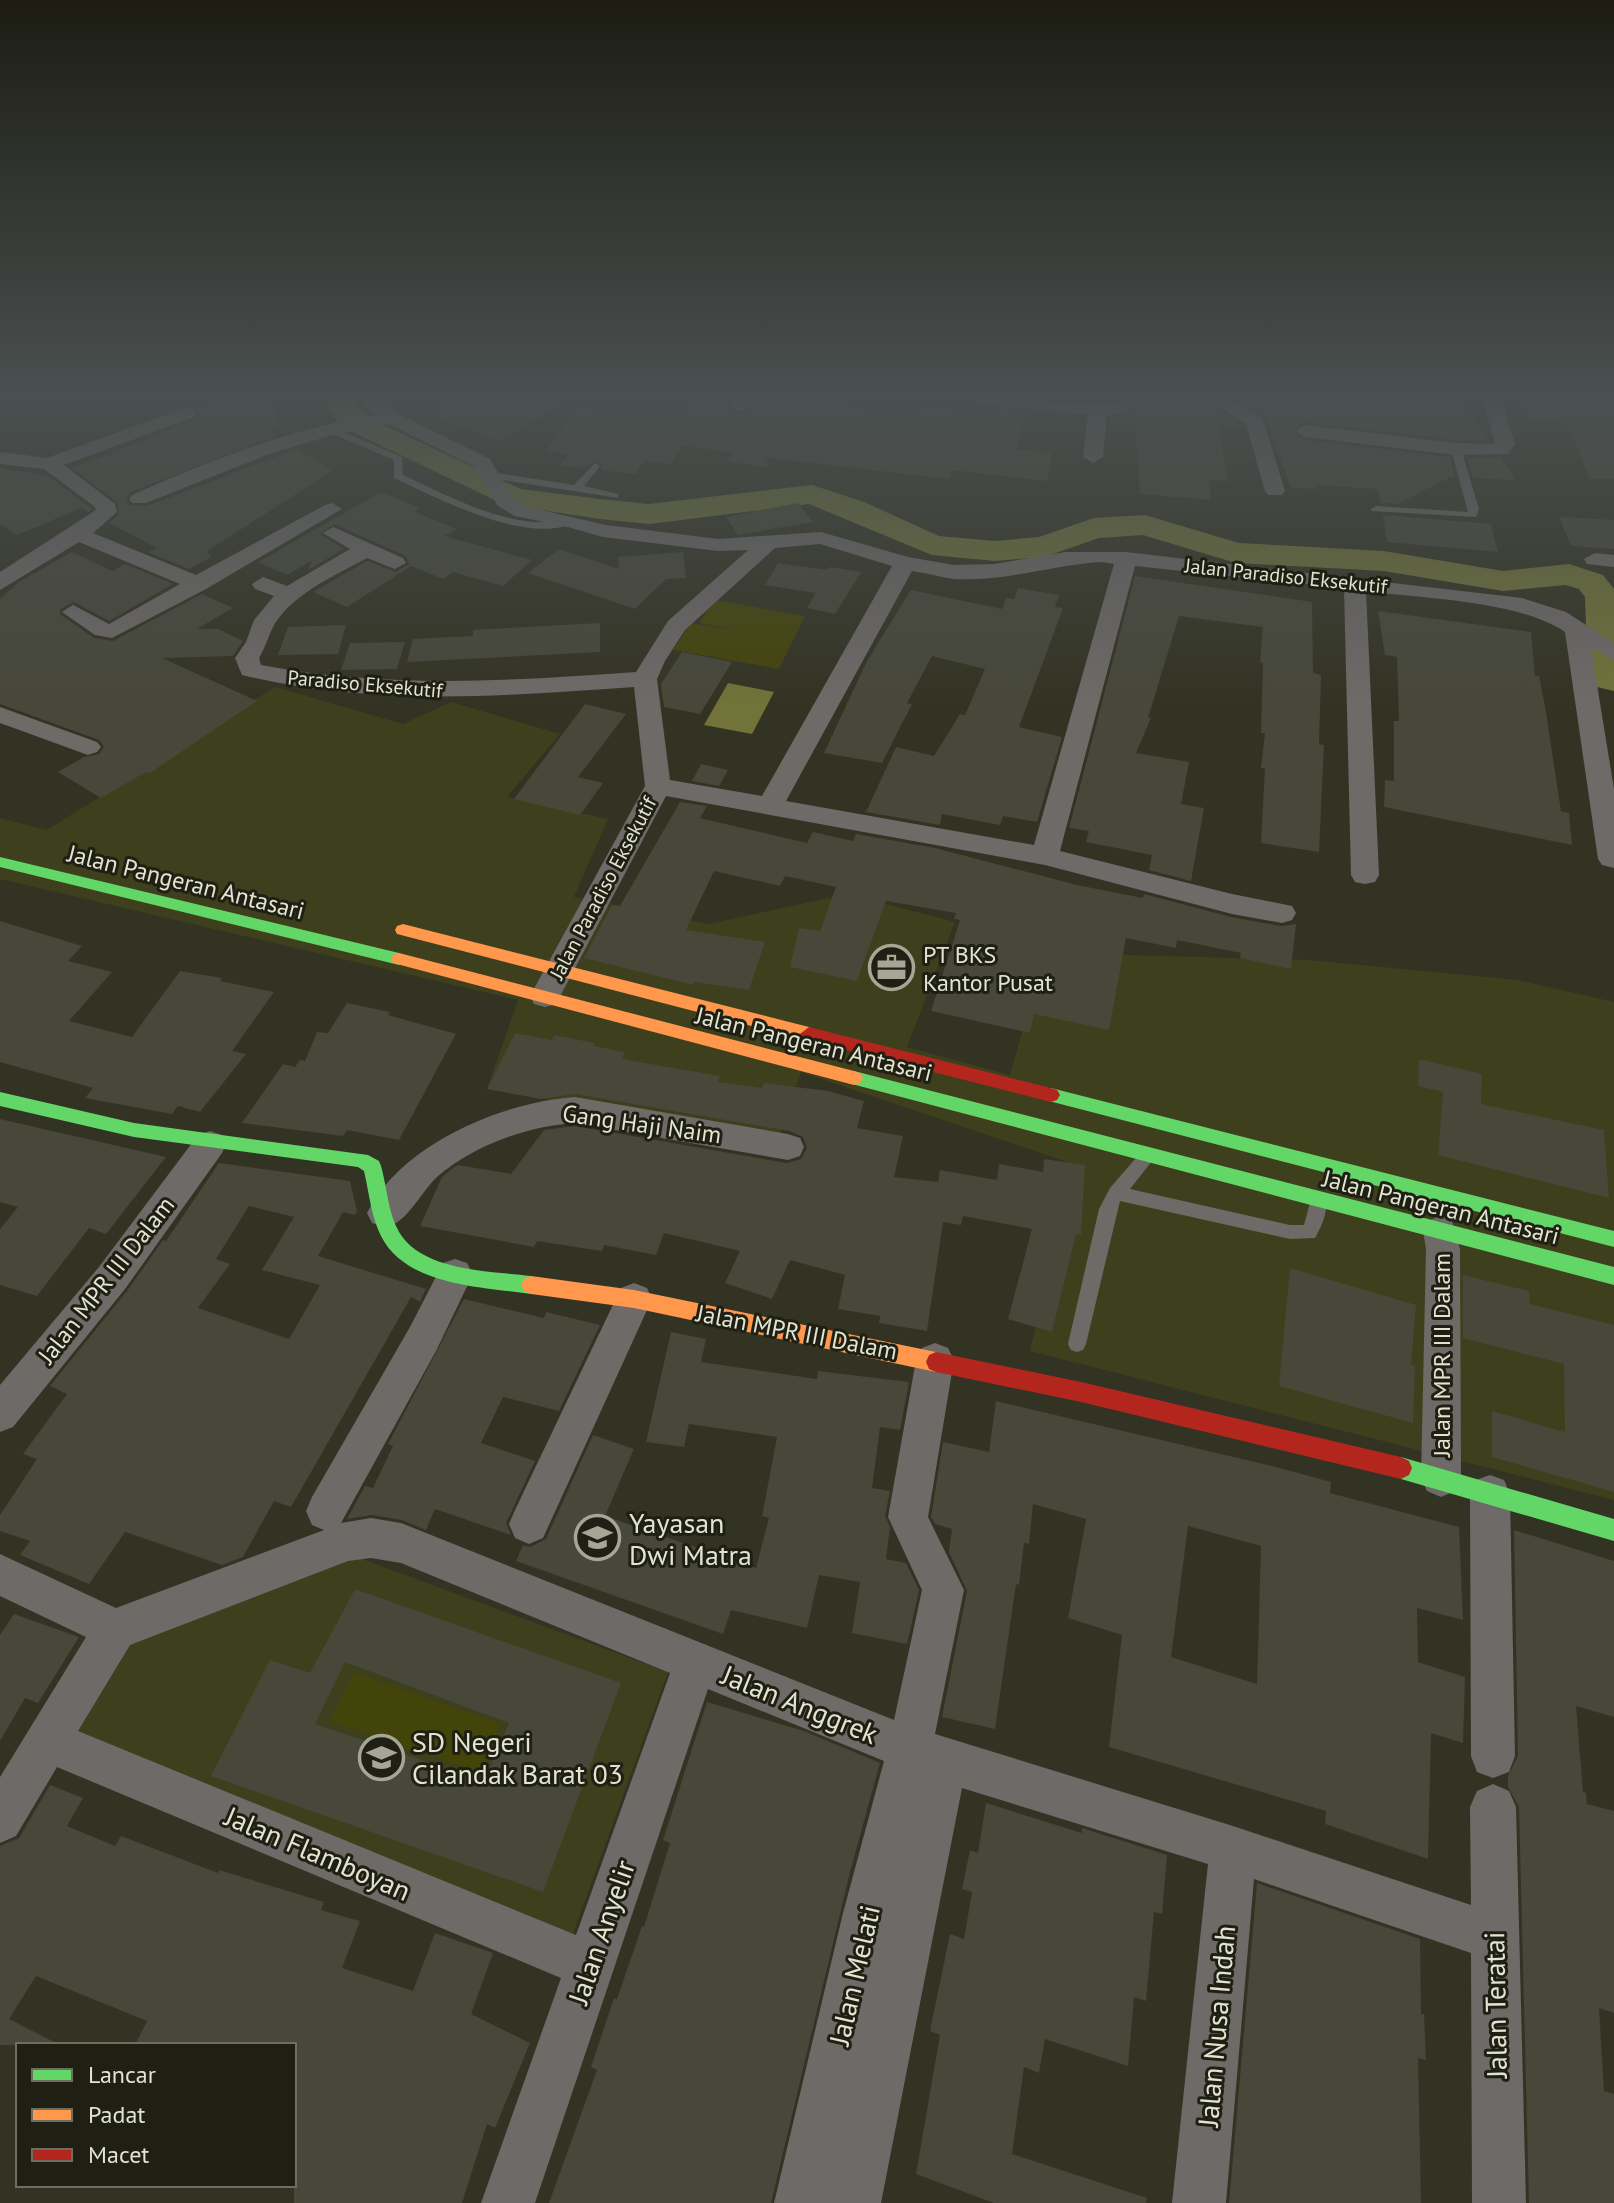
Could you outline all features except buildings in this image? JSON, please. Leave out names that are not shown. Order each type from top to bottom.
[{"type":"main road","name":"Jalan Pangeran Antasari","points":[[0,862],[284,930],[1614,1276]]},
{"type":"main road","name":"Jalan Pangeran Antasari","points":[[378,924],[1614,1239]]},
{"type":"main road","name":"Jalan MPR III Dalam","points":[[0,1099],[80,1120],[210,1144],[361,1160],[372,1166],[390,1235],[407,1255],[455,1274],[634,1299],[935,1360],[1441,1478],[1614,1530]]},
{"type":"street","points":[[0,583],[39,553],[78,534],[107,512],[105,504],[99,500]]},
{"type":"street","name":"Jalan Paradiso Eksekutif","points":[[504,500],[522,512],[572,521],[603,531],[718,545],[821,538],[905,563],[954,572],[977,572],[1086,556],[1126,558],[1522,605],[1543,611],[1614,653]]},
{"type":"street","points":[[73,612],[103,630],[112,631],[332,509]]},
{"type":"street","points":[[333,533],[395,563]]},
{"type":"street","points":[[78,534],[198,584]]},
{"type":"street","points":[[645,679],[663,642],[676,626],[769,542]]},
{"type":"street","points":[[263,584],[288,594],[366,549]]},
{"type":"street","points":[[1045,856],[1126,558]]},
{"type":"street","points":[[770,806],[905,563]]},
{"type":"street","points":[[1355,583],[1365,875]]},
{"type":"street","name":"Paradiso Eksekutif","points":[[288,594],[262,626],[258,642],[247,658],[250,670],[292,679],[401,691],[645,679]]},
{"type":"street","points":[[1583,634],[1588,705],[1612,859]]},
{"type":"street","name":"Jalan Paradiso Eksekutif","points":[[543,998],[658,786],[645,679]]},
{"type":"street","points":[[1588,705],[1614,710]]},
{"type":"street","points":[[0,714],[88,747]]},
{"type":"street","points":[[658,786],[1045,856],[1232,904],[1282,913]]},
{"type":"street","name":"Gang Haji Naim","points":[[384,1213],[427,1167],[446,1153],[468,1140],[550,1111],[575,1110],[788,1147]]},
{"type":"street","name":"Jalan MPR III Dalam","points":[[0,1414],[112,1278],[210,1144]]},
{"type":"street","name":"Jalan MPR III Dalam","points":[[1440,1231],[1443,1249],[1441,1478]]},
{"type":"street","points":[[326,1511],[423,1339],[455,1274]]},
{"type":"street","points":[[529,1524],[634,1299]]},
{"type":"street","points":[[928,1754],[943,1590],[936,1566],[914,1536],[908,1517],[935,1360]]},
{"type":"street","points":[[1490,1494],[1493,1756]]},
{"type":"street","name":"Jalan Anggrek","points":[[115,1629],[348,1541],[371,1538],[401,1543],[928,1754],[1233,1849],[1494,1937]]},
{"type":"street","points":[[0,1575],[115,1629],[0,1820]]},
{"type":"street","name":"Jalan Anyelir","points":[[508,2203],[695,1662]]},
{"type":"street","name":"Jalan Flamboyan","points":[[48,1741],[589,1965]]},
{"type":"street","name":"Jalan Melati","points":[[801,2203],[867,1913],[928,1754]]},
{"type":"street","name":"Jalan Melati","points":[[854,2203],[928,1754]]},
{"type":"street","name":"Jalan Teratai","points":[[1493,1807],[1499,2203]]},
{"type":"street","name":"Jalan Nusa Indah","points":[[1199,2203],[1233,1849]]},
{"type":"lane","points":[[448,500],[536,526],[572,521]]},
{"type":"lane","points":[[1376,509],[1472,515],[1471,500]]},
{"type":"lane","points":[[1077,1344],[1108,1209],[1116,1193],[1148,1156]]},
{"type":"lane","points":[[1116,1193],[1172,1203],[1290,1232],[1309,1233],[1315,1221],[1318,1200]]},
{"type":"shaded area","points":[[715,600],[805,616],[779,669],[673,650],[691,623],[737,631],[699,623]]},
{"type":"shaded area","points":[[728,683],[774,692],[752,734],[704,725]]},
{"type":"shaded area","points":[[275,687],[403,724],[451,702],[560,734],[507,797],[608,819],[574,897],[709,924],[847,894],[955,922],[907,1047],[1010,1075],[1048,941],[1127,955],[1309,960],[1517,980],[1614,1002],[1614,1500],[1030,1351],[1073,1164],[801,1072],[778,1139],[487,1089],[518,1000],[0,879],[0,818],[47,830]]},
{"type":"shaded area","name":"SD Negeri Cilandak Barat 03","points":[[354,1556],[668,1672],[571,1939],[70,1735],[125,1643]]},
{"type":"shaded area","points":[[354,1673],[500,1724],[480,1773],[330,1721]]},
{"type":"waterway","points":[[534,500],[649,514],[765,500]]},
{"type":"waterway","points":[[828,500],[932,545],[995,551],[1044,547],[1094,528],[1145,525],[1236,553],[1384,561],[1503,581],[1569,574],[1591,582],[1602,597],[1604,625],[1597,676],[1614,680]]},
{"type":"traffic: fast","points":[[0,862],[399,959]]},
{"type":"traffic: fast","points":[[854,1078],[1614,1276]]},
{"type":"traffic: fast","points":[[1051,1095],[1614,1239]]},
{"type":"traffic: fast","points":[[0,1099],[134,1130],[361,1160],[372,1166],[389,1233],[399,1247],[413,1258],[473,1277],[531,1285]]},
{"type":"traffic: fast","points":[[1401,1468],[1614,1530]]},
{"type":"traffic: slow","points":[[403,930],[809,1034]]},
{"type":"traffic: slow","points":[[399,959],[854,1078]]},
{"type":"traffic: slow","points":[[531,1285],[634,1299],[936,1362]]},
{"type":"traffic: jam","points":[[809,1034],[1051,1095]]},
{"type":"traffic: jam","points":[[936,1362],[1081,1392],[1401,1468]]},
{"type":"place","name":"PT BKS Kantor Pusat","points":[[892,968]]},
{"type":"place","name":"Yayasan Dwi Matra","points":[[598,1538]]},
{"type":"place","name":"SD Negeri Cilandak Barat 03","points":[[381,1757]]}]
